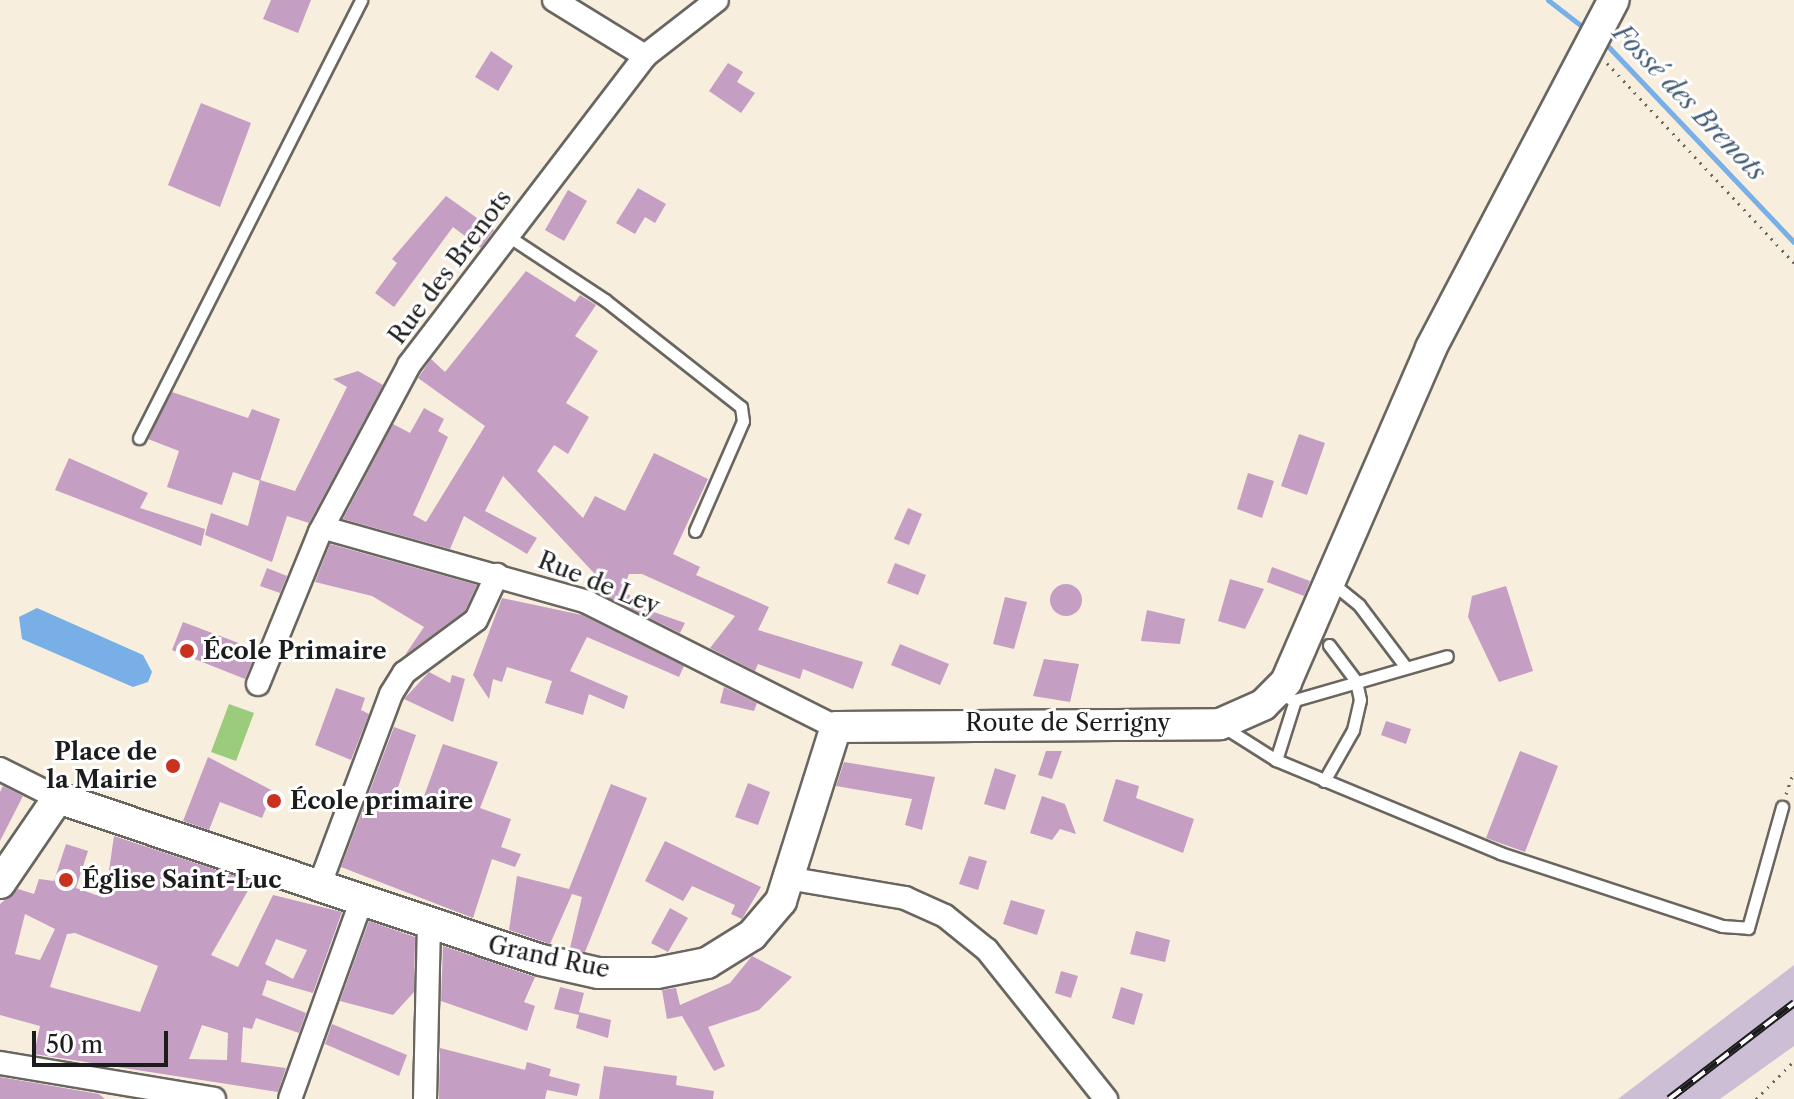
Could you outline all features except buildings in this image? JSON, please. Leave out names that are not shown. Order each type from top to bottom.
[{"type":"street","points":[[554,0],[645,56]]},
{"type":"street","name":"Rue des Brenots","points":[[328,529],[409,365],[505,234],[645,56],[717,0]]},
{"type":"street","points":[[1286,692],[1431,348],[1614,0]]},
{"type":"street","points":[[258,684],[320,532],[328,529]]},
{"type":"street","name":"Rue de Ley","points":[[328,529],[410,557],[497,575],[587,602],[836,727]]},
{"type":"street","points":[[320,884],[391,694],[404,673],[476,620],[497,575]]},
{"type":"street","name":"Route de Serrigny","points":[[836,727],[1220,724],[1286,692]]},
{"type":"street","name":"Grand Rue","points":[[58,798],[320,884],[429,927],[598,973],[657,973],[707,963],[752,935],[793,879],[836,727]]},
{"type":"street","points":[[0,769],[58,798],[0,883]]},
{"type":"street","points":[[793,879],[905,898],[945,916],[987,950],[1106,1099]]},
{"type":"street","points":[[290,1099],[361,902]]},
{"type":"street","points":[[425,1099],[429,927]]},
{"type":"street","points":[[0,1063],[214,1099]]},
{"type":"lane","points":[[139,438],[361,0]]},
{"type":"lane","points":[[505,234],[605,300],[741,407],[743,421],[695,531]]},
{"type":"lane","points":[[1331,583],[1359,605],[1405,666]]},
{"type":"lane","points":[[1324,781],[1353,730],[1356,681],[1329,645]]},
{"type":"lane","points":[[1276,760],[1286,692],[1356,681],[1447,656]]},
{"type":"lane","points":[[1220,724],[1276,760],[1500,853],[1722,926],[1748,928],[1782,807]]},
{"type":"path","points":[[1592,40],[1794,263]]},
{"type":"path","points":[[1782,807],[1794,771]]},
{"type":"path","points":[[1756,1099],[1794,1061]]},
{"type":"shaded area","points":[[1794,965],[1794,1046],[1720,1099],[1618,1099]]},
{"type":"green space","points":[[229,704],[254,713],[236,761],[211,752]]},
{"type":"water","points":[[37,608],[143,655],[152,672],[148,682],[133,687],[22,639],[19,617]]},
{"type":"waterway","name":"Fossé des Brenots","points":[[1548,0],[1588,31]]},
{"type":"waterway","name":"Fossé des Brenots","points":[[1603,41],[1794,242]]},
{"type":"railway","points":[[1669,1099],[1794,1003]]},
{"type":"place","name":"École Primaire","points":[[187,651]]},
{"type":"place","name":"Place de la Mairie","points":[[173,766]]},
{"type":"place","name":"École primaire","points":[[274,801]]},
{"type":"place","name":"Église Saint-Luc","points":[[66,880]]}]
